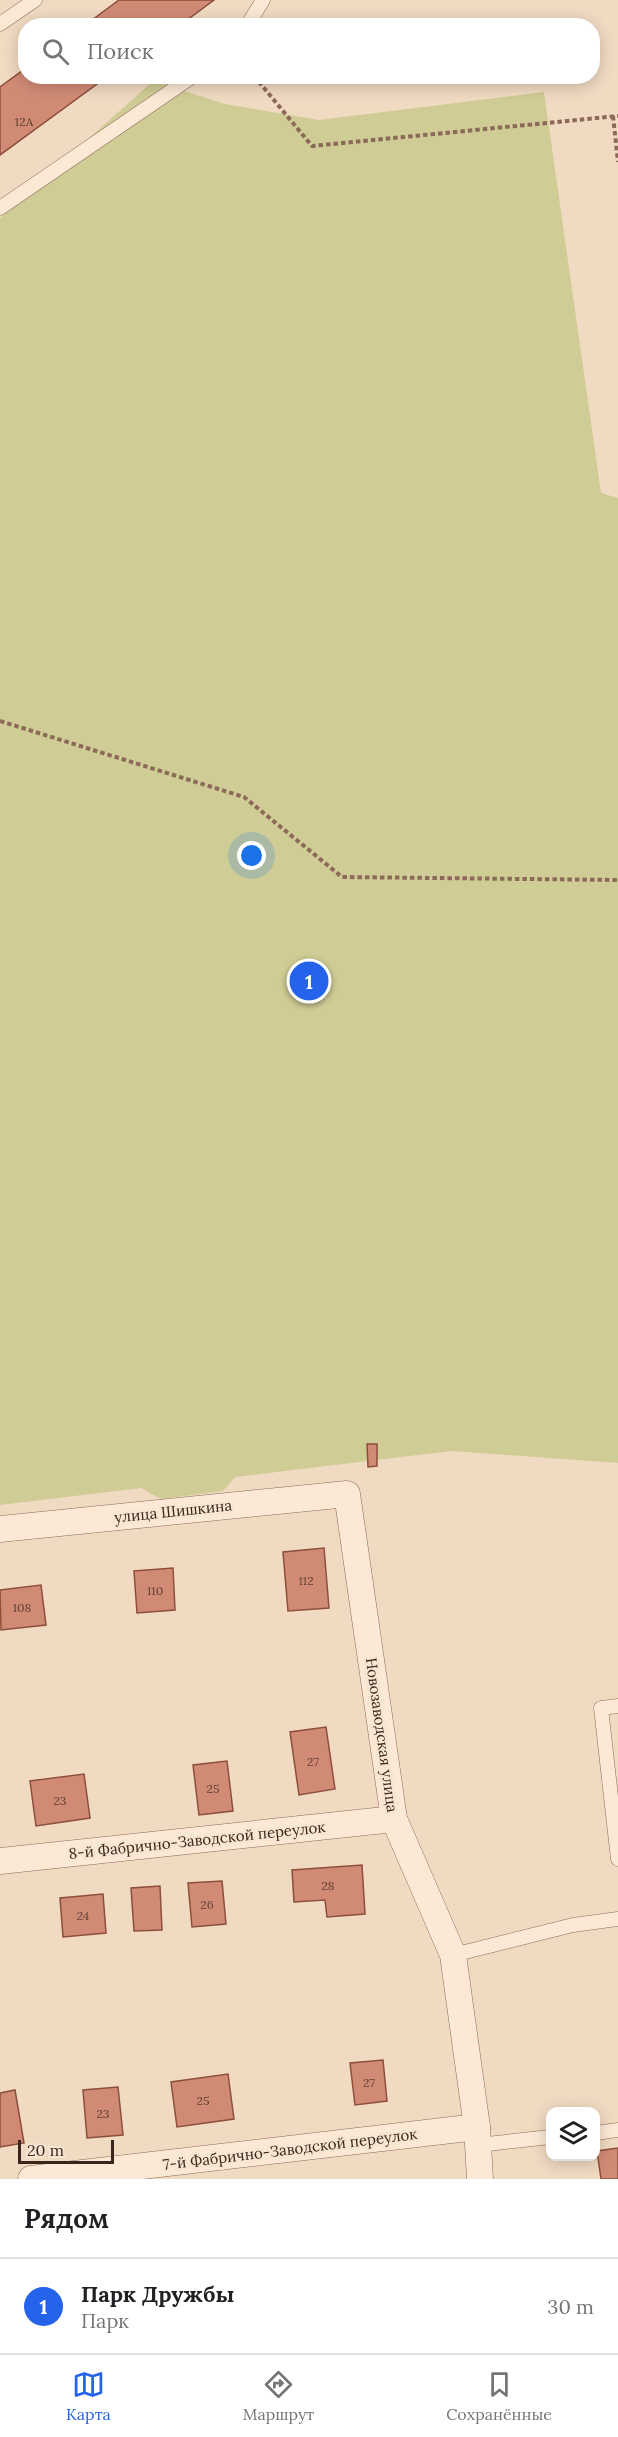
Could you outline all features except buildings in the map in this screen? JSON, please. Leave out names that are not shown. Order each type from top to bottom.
[{"type":"street","name":"улица Шишкина","points":[[0,1529],[347,1494]]},
{"type":"street","name":"Новозаводская улица","points":[[347,1494],[394,1819],[453,1955],[478,2136],[480,2179]]},
{"type":"street","name":"8-й Фабрично-Заводской переулок","points":[[0,1861],[394,1819]]},
{"type":"street","name":"7-й Фабрично-Заводской переулок","points":[[31,2179],[478,2136]]},
{"type":"lane","points":[[0,24],[35,0]]},
{"type":"lane","points":[[252,18],[263,0]]},
{"type":"lane","points":[[0,208],[181,84]]},
{"type":"lane","points":[[618,1706],[601,1708],[618,1859]]},
{"type":"lane","points":[[453,1955],[573,1925],[618,1919]]},
{"type":"lane","points":[[600,2132],[618,2130]]},
{"type":"lane","points":[[478,2136],[546,2137]]},
{"type":"path","points":[[261,84],[312,146],[616,116],[618,162]]},
{"type":"path","points":[[0,721],[244,797],[342,877],[618,880]]},
{"type":"shaded area","points":[[150,84],[162,84],[225,104],[319,120],[544,92],[601,493],[618,498],[618,1463],[451,1451],[235,1477],[223,1491],[161,1499],[141,1488],[0,1505],[0,218]]},
{"type":"place","name":"Парк Дружбы","points":[[309,981]]}]
